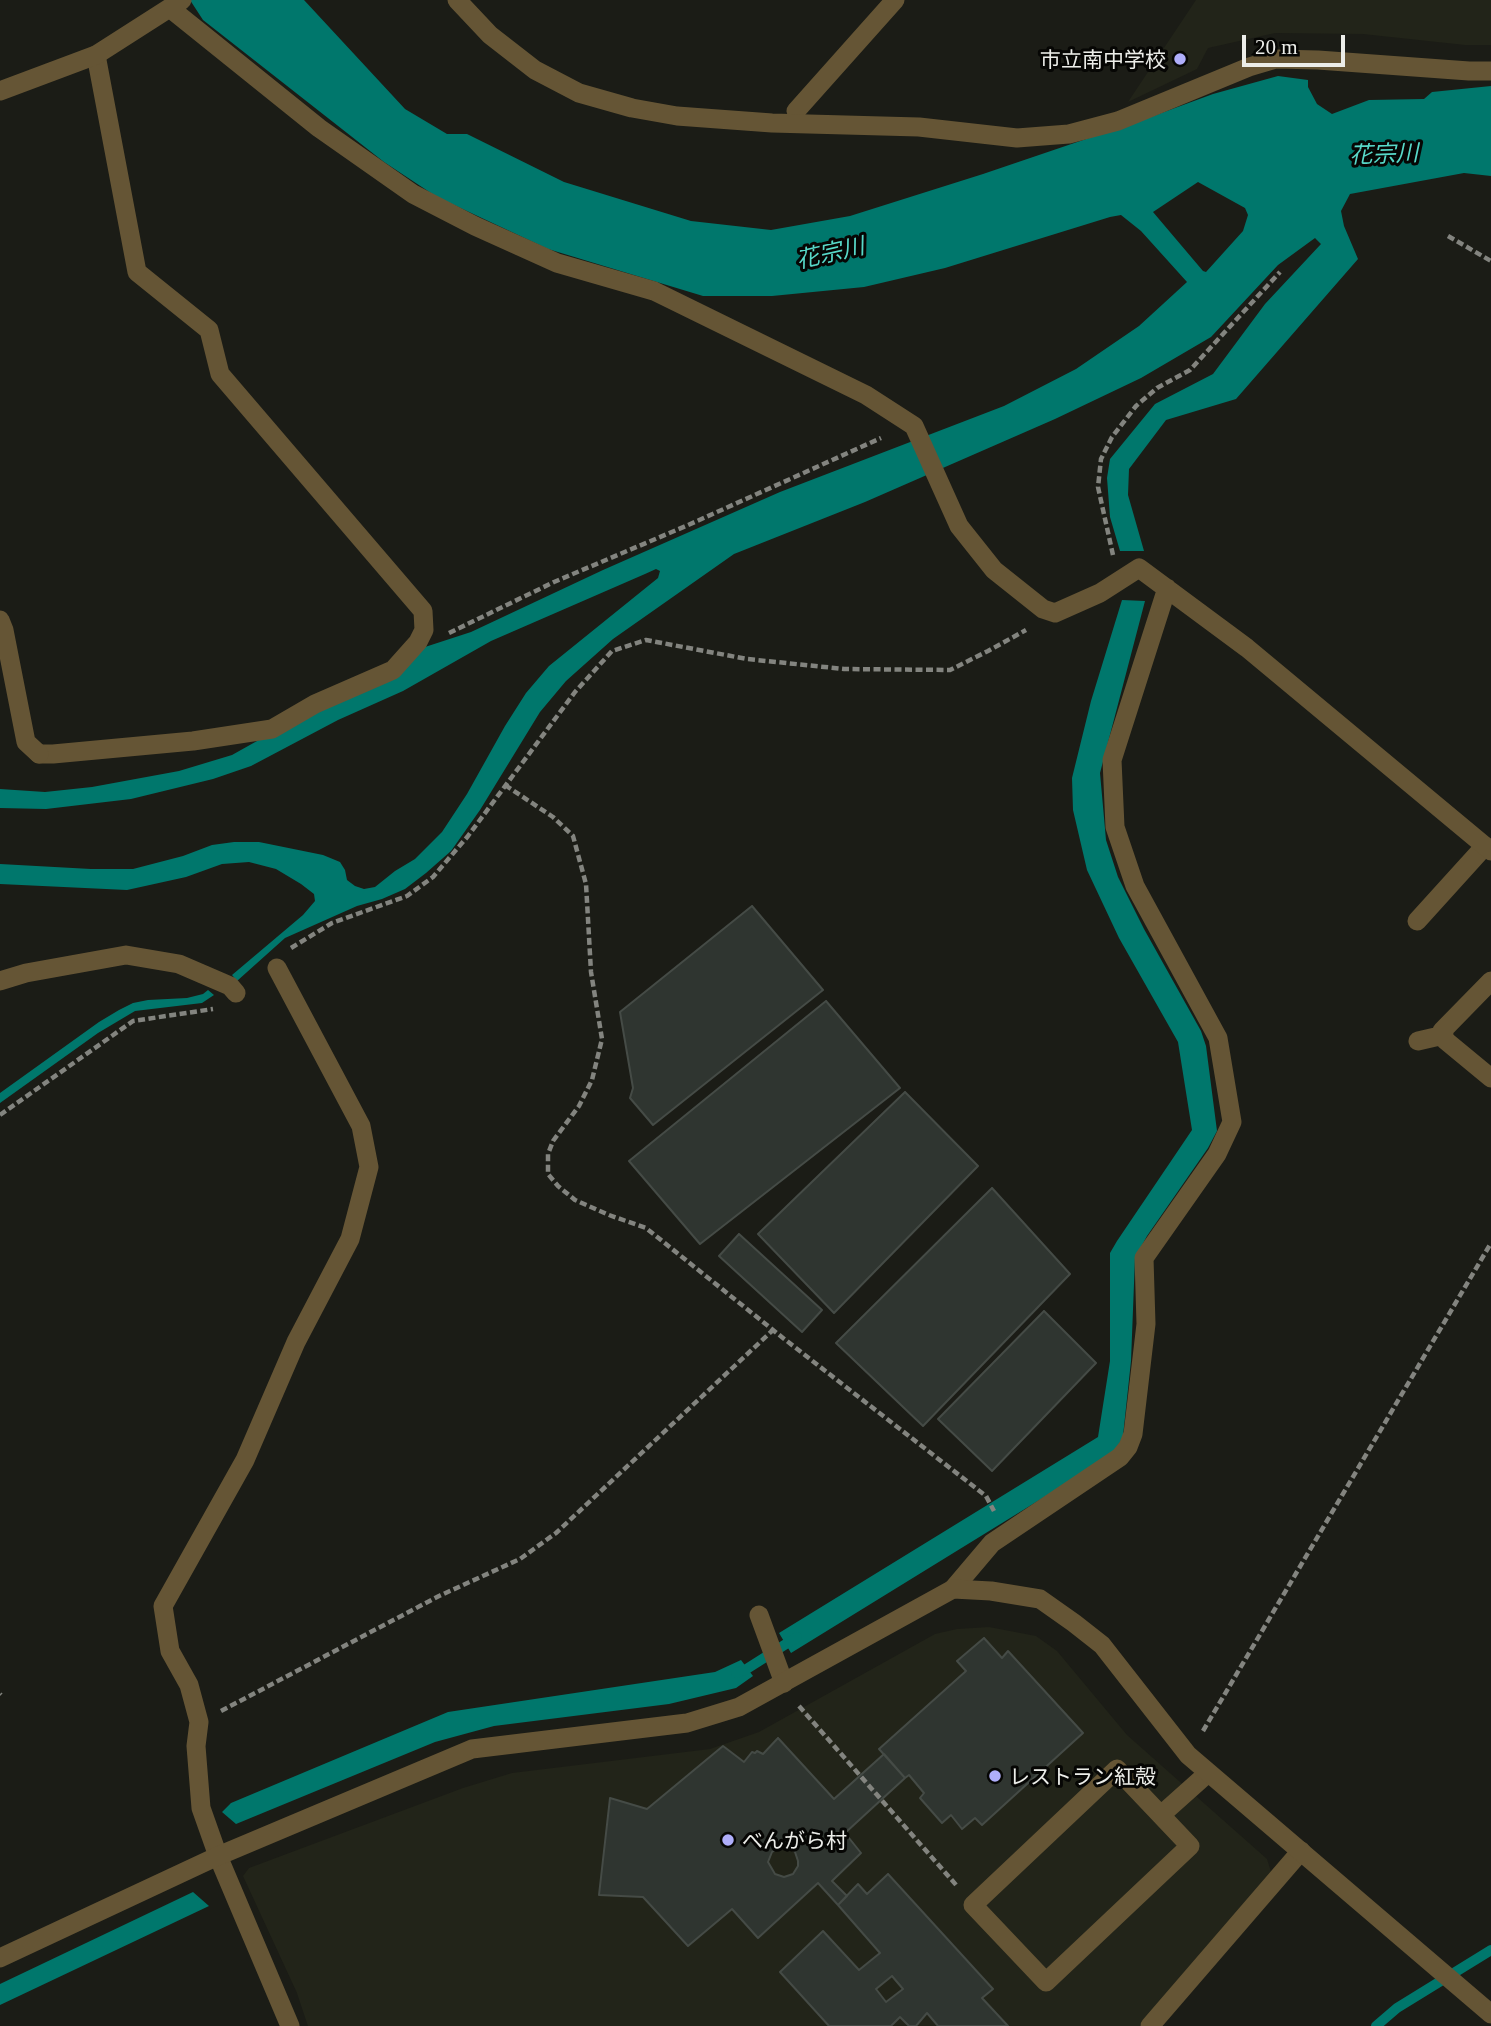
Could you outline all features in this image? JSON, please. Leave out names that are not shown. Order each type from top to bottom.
[{"type":"street","points":[[457,0],[490,35],[535,70],[579,93],[632,108],[677,116],[772,123],[919,127],[1017,138],[1069,134],[1118,121],[1249,67],[1276,59],[1491,71]]},
{"type":"street","points":[[796,111],[895,0]]},
{"type":"street","points":[[0,92],[96,55],[177,4],[319,128],[414,194],[474,226],[557,263],[654,291],[866,395],[914,426],[959,526],[993,570],[1043,609],[1055,612],[1100,593],[1139,568],[1247,648],[1488,849],[1417,921]]},
{"type":"street","points":[[0,620],[5,630],[26,741],[39,754],[193,741],[272,729],[316,704],[393,670],[421,638],[424,630],[423,611],[220,374],[209,330],[137,272],[96,55]]},
{"type":"street","points":[[0,1958],[218,1856],[472,1749],[687,1723],[739,1707],[953,1589],[992,1543],[1120,1457],[1128,1447],[1132,1434],[1146,1324],[1144,1258],[1217,1154],[1232,1122],[1218,1038],[1135,886],[1115,827],[1112,760],[1167,588]]},
{"type":"street","points":[[0,981],[26,973],[126,955],[179,964],[230,986],[236,993]]},
{"type":"street","points":[[277,968],[361,1126],[369,1167],[350,1239],[296,1342],[246,1460],[163,1606],[170,1651],[189,1685],[199,1722],[196,1746],[201,1808],[218,1856],[290,2026]]},
{"type":"street","points":[[1491,981],[1443,1031],[1445,1040],[1491,1078]]},
{"type":"street","points":[[1418,1041],[1444,1035]]},
{"type":"street","points":[[953,1589],[991,1591],[1040,1599],[1102,1645],[1188,1755],[1491,2014]]},
{"type":"street","points":[[760,1615],[784,1683]]},
{"type":"street","points":[[1117,1769],[1190,1846],[1046,1982],[973,1905],[1117,1769]]},
{"type":"street","points":[[1161,1815],[1208,1773]]},
{"type":"street","points":[[1150,2026],[1301,1851]]},
{"type":"path","points":[[1448,236],[1491,261]]},
{"type":"path","points":[[1122,579],[1114,559],[1098,488],[1101,459],[1112,437],[1136,406],[1157,388],[1190,370],[1280,272]]},
{"type":"path","points":[[421,638],[452,633],[554,582],[686,526],[877,439],[914,426]]},
{"type":"path","points":[[277,968],[291,948],[332,923],[407,896],[433,877],[468,836],[575,692],[612,651],[646,640],[747,659],[844,669],[950,670],[1055,612]]},
{"type":"path","points":[[505,785],[553,817],[573,836],[586,884],[591,972],[602,1040],[592,1080],[579,1106],[553,1141],[548,1154],[548,1174],[575,1199],[646,1228],[986,1496]]},
{"type":"path","points":[[0,1115],[133,1021],[211,1010],[236,993]]},
{"type":"path","points":[[1188,1755],[1491,1243]]},
{"type":"path","points":[[199,1722],[439,1596],[520,1559],[556,1533],[773,1330]]},
{"type":"path","points":[[796,1703],[973,1905]]},
{"type":"shaded area","name":"市立南中学校","points":[[1196,0],[1491,0],[1491,45],[1465,45],[1363,34],[1275,33],[1208,48],[1197,69],[1128,102]]},
{"type":"shaded area","name":"べんがら村","points":[[989,1627],[1036,1636],[1057,1651],[1127,1735],[1267,1859],[1273,1878],[1140,2026],[308,2026],[297,1993],[243,1876],[249,1868],[463,1788],[512,1773],[710,1749],[759,1732],[935,1634],[957,1629]]},
{"type":"water","name":"花宗川","points":[[190,0],[304,0],[405,109],[447,134],[467,134],[564,182],[691,221],[771,230],[850,216],[983,174],[1213,94],[1278,76],[1308,80],[1308,87],[1317,104],[1332,114],[1369,100],[1424,99],[1432,92],[1491,86],[1491,176],[1464,173],[1350,194],[1341,211],[1344,226],[1358,259],[1236,399],[1166,420],[1129,469],[1128,495],[1144,551],[1120,551],[1110,517],[1107,478],[1110,459],[1155,404],[1213,374],[1265,304],[1321,244],[1315,238],[1278,265],[1211,337],[1141,378],[1055,419],[865,502],[734,554],[613,639],[566,681],[540,712],[480,810],[451,851],[426,873],[405,889],[357,906],[285,938],[237,981],[232,975],[303,915],[315,901],[314,894],[276,869],[249,862],[222,864],[186,877],[127,890],[0,884],[0,864],[133,869],[212,845],[259,842],[323,855],[340,862],[347,880],[355,886],[364,889],[375,887],[415,859],[442,832],[526,693],[549,666],[658,578],[660,571],[656,569],[491,641],[403,691],[338,720],[251,766],[213,779],[131,799],[46,809],[0,808],[0,789],[45,792],[92,787],[179,771],[232,755],[425,647],[471,632],[780,492],[1004,406],[1076,369],[1139,326],[1187,282],[1141,231],[1121,215],[945,268],[864,287],[772,296],[703,296],[548,249],[437,197],[384,162],[203,20]],"holes":[[[1198,182],[1245,208],[1248,215],[1243,231],[1206,272],[1153,212]]]},
{"type":"water","points":[[1122,600],[1145,601],[1100,773],[1106,840],[1118,877],[1201,1031],[1206,1046],[1217,1131],[1135,1258],[1131,1361],[1123,1436],[1118,1447],[1106,1459],[791,1653],[779,1633],[1098,1437],[1110,1361],[1110,1253],[1192,1130],[1178,1042],[1119,938],[1087,870],[1073,810],[1072,778],[1091,701]]},
{"type":"water","points":[[208,990],[214,995],[202,1003],[135,1011],[98,1033],[0,1103],[0,1093],[119,1010],[133,1003],[187,998]]},
{"type":"water","points":[[741,1660],[753,1676],[736,1688],[669,1704],[494,1726],[435,1742],[236,1824],[222,1812],[231,1803],[448,1712],[715,1672]]},
{"type":"water","points":[[193,1892],[209,1906],[0,2005],[0,1984]]},
{"type":"building","points":[[752,906],[823,990],[653,1125],[630,1098],[633,1088],[620,1012]]},
{"type":"building","points":[[826,1001],[900,1088],[700,1244],[629,1161]]},
{"type":"building","points":[[905,1092],[978,1166],[834,1313],[758,1234]]},
{"type":"building","points":[[992,1188],[1070,1274],[923,1426],[836,1343]]},
{"type":"building","points":[[739,1234],[822,1310],[802,1332],[719,1256]]},
{"type":"building","points":[[1044,1311],[1096,1363],[992,1471],[938,1419]]},
{"type":"building","points":[[984,1638],[1002,1658],[1008,1651],[1083,1733],[982,1825],[975,1818],[962,1829],[951,1815],[942,1823],[920,1798],[924,1793],[909,1775],[905,1778],[879,1749],[966,1671],[957,1661]]},
{"type":"building","name":"べんがら村","points":[[778,1738],[834,1799],[884,1754],[905,1778],[845,1833],[861,1853],[832,1881],[847,1896],[838,1905],[818,1883],[758,1938],[732,1909],[688,1946],[643,1897],[599,1895],[610,1798],[647,1809],[723,1746],[744,1762],[752,1752],[763,1754]],"holes":[[[781,1847],[791,1849],[798,1861],[793,1874],[784,1877],[775,1874],[768,1862],[772,1852]]]},
{"type":"building","points":[[888,1874],[993,1989],[982,1998],[1008,2026],[938,2026],[927,2013],[916,2026],[909,2026],[900,2017],[891,2026],[829,2026],[780,1972],[823,1931],[859,1970],[880,1953],[838,1905],[858,1884],[867,1894]],"holes":[[[892,1976],[903,1989],[886,2002],[876,1989]]]},
{"type":"waterway","points":[[736,1673],[797,1637]]},
{"type":"waterway","points":[[1376,2026],[1397,2008],[1491,1950]]},
{"type":"place","name":"市立南中学校","points":[[1180,59]]},
{"type":"place","name":"レストラン紅殻","points":[[995,1776]]},
{"type":"place","name":"べんがら村","points":[[728,1840]]}]
